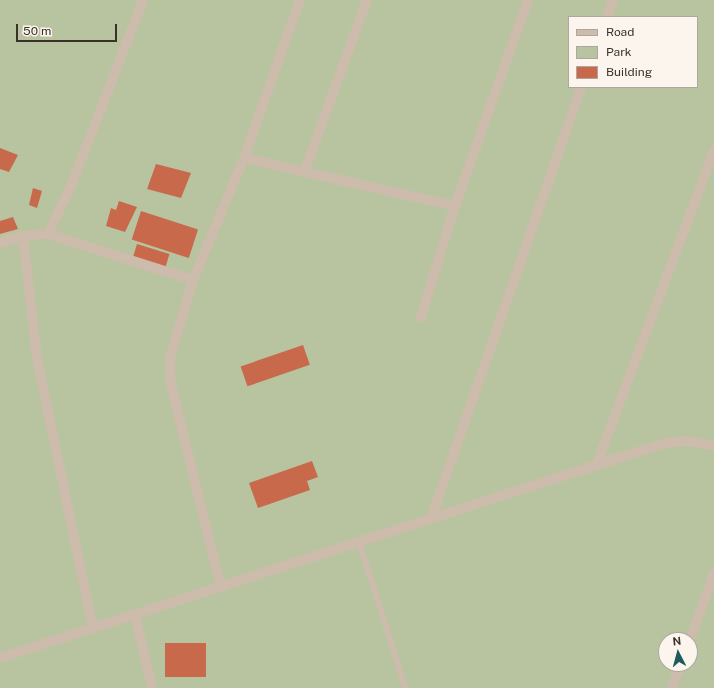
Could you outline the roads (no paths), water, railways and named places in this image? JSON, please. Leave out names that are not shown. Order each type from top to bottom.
[{"type":"street","points":[[48,234],[71,186],[143,0]]},
{"type":"street","points":[[221,588],[170,378],[170,358],[193,280],[244,158],[300,0]]},
{"type":"street","points":[[305,170],[367,0]]},
{"type":"street","points":[[421,317],[455,206],[528,0]]},
{"type":"street","points":[[606,16],[613,0]]},
{"type":"street","points":[[432,516],[581,88]]},
{"type":"street","points":[[596,466],[714,150]]},
{"type":"street","points":[[244,158],[305,170],[455,206]]},
{"type":"street","points":[[0,243],[23,236],[48,234],[193,280]]},
{"type":"street","points":[[23,236],[37,358],[93,628]]},
{"type":"street","points":[[0,658],[360,544],[432,516],[675,442],[714,446]]},
{"type":"street","points":[[693,632],[714,573]]},
{"type":"street","points":[[135,615],[152,688]]},
{"type":"street","points":[[672,688],[678,672]]},
{"type":"lane","points":[[360,544],[406,688]]}]
